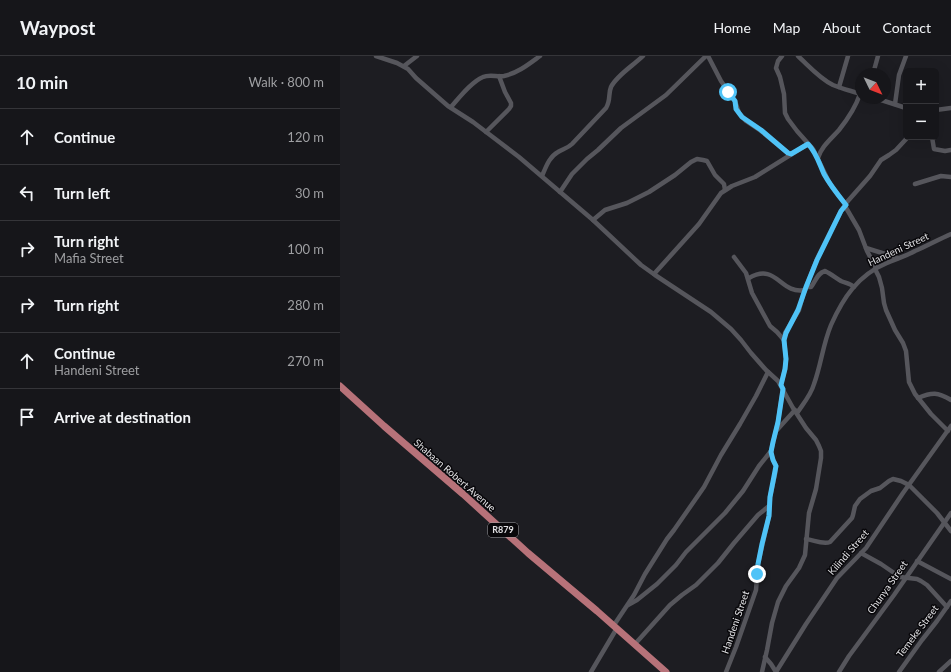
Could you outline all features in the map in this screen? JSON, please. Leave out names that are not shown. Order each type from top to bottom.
[{"type":"main road","name":"Shabaan Robert Avenue","points":[[340,386],[666,672]]},
{"type":"street","points":[[376,56],[404,66],[408,69],[416,78],[451,107],[519,156],[593,220],[636,260],[654,274],[711,312],[731,328],[751,354],[782,387],[806,428],[816,440],[821,451],[821,458],[816,489],[809,513],[806,548],[799,568],[786,586],[778,602],[762,672]]},
{"type":"street","points":[[404,66],[417,56]]},
{"type":"street","points":[[451,107],[475,82],[481,78],[486,76],[512,74],[540,56]]},
{"type":"street","points":[[542,176],[550,159],[556,152],[568,147],[606,108],[609,102],[612,85],[626,70],[643,56]]},
{"type":"street","points":[[560,192],[572,174],[587,159],[621,128],[666,94],[707,56],[721,81],[735,101],[738,113],[791,154]]},
{"type":"street","points":[[782,56],[778,61],[776,68],[784,94],[786,115],[797,132],[813,149],[830,184],[845,205],[859,230],[876,268],[882,288],[886,310],[906,351],[909,382],[918,398],[948,431]]},
{"type":"street","points":[[798,56],[819,76],[830,83],[855,92]]},
{"type":"street","points":[[839,87],[848,56]]},
{"type":"street","points":[[875,68],[878,56]]},
{"type":"street","points":[[895,104],[897,81],[906,56]]},
{"type":"street","points":[[486,132],[511,106],[499,76]]},
{"type":"street","points":[[891,103],[903,107]]},
{"type":"street","points":[[818,158],[822,149],[839,129],[855,104]]},
{"type":"street","points":[[939,110],[951,108]]},
{"type":"street","points":[[784,340],[786,333],[800,307],[805,289],[824,246],[841,211],[870,176],[880,160],[889,156],[905,140]]},
{"type":"street","points":[[932,140],[934,149],[945,151],[951,150]]},
{"type":"street","points":[[654,274],[710,211],[716,199],[725,190],[755,177],[808,144]]},
{"type":"street","points":[[945,151],[951,156]]},
{"type":"street","points":[[593,220],[605,210],[627,203],[649,192],[697,159],[707,161],[724,184],[725,190]]},
{"type":"street","points":[[915,184],[941,176],[951,178]]},
{"type":"street","name":"Handeni Street","points":[[776,431],[803,404],[814,386],[822,353],[831,326],[846,296],[854,286],[876,268],[951,234]]},
{"type":"street","points":[[866,248],[898,258]]},
{"type":"street","points":[[734,257],[746,273],[752,293],[770,326],[784,340]]},
{"type":"street","points":[[748,278],[760,273],[770,274],[776,277],[782,284],[800,291],[811,287],[821,272],[825,271],[843,282],[854,286]]},
{"type":"street","name":"Handeni Street","points":[[726,672],[756,590],[758,564],[769,516],[770,497],[776,466],[772,457],[772,451],[786,359],[784,340]]},
{"type":"street","points":[[591,672],[627,606],[667,539],[704,487],[709,475],[740,424],[768,372]]},
{"type":"street","points":[[918,398],[930,393],[937,393],[951,400]]},
{"type":"street","name":"Kilindi Street","points":[[776,672],[836,578],[873,539],[951,426]]},
{"type":"street","points":[[627,606],[657,584],[725,513],[743,491],[758,466],[772,451]]},
{"type":"street","points":[[806,539],[828,543],[852,518],[857,502],[871,491],[880,488],[888,481],[893,479],[909,485],[937,513],[951,531]]},
{"type":"street","points":[[635,644],[670,605],[696,585],[718,563],[758,515],[769,506]]},
{"type":"street","name":"Chunya Street","points":[[839,672],[951,513]]},
{"type":"street","points":[[861,553],[881,564],[901,578],[917,579],[921,581],[927,585],[947,607]]},
{"type":"street","points":[[917,561],[951,579]]},
{"type":"street","points":[[896,575],[899,587]]},
{"type":"street","name":"Temeke Street","points":[[898,672],[951,601]]},
{"type":"street","points":[[765,657],[776,672]]},
{"type":"street","points":[[940,672],[951,661]]},
{"type":"route","points":[[728,92],[735,101],[738,113],[788,153],[791,154],[808,144],[818,158],[830,184],[846,205],[841,211],[817,260],[803,295],[800,307],[786,333],[784,340],[786,359],[781,385],[783,389],[778,422],[771,452],[776,466],[770,497],[769,516],[765,527],[757,574]]}]
